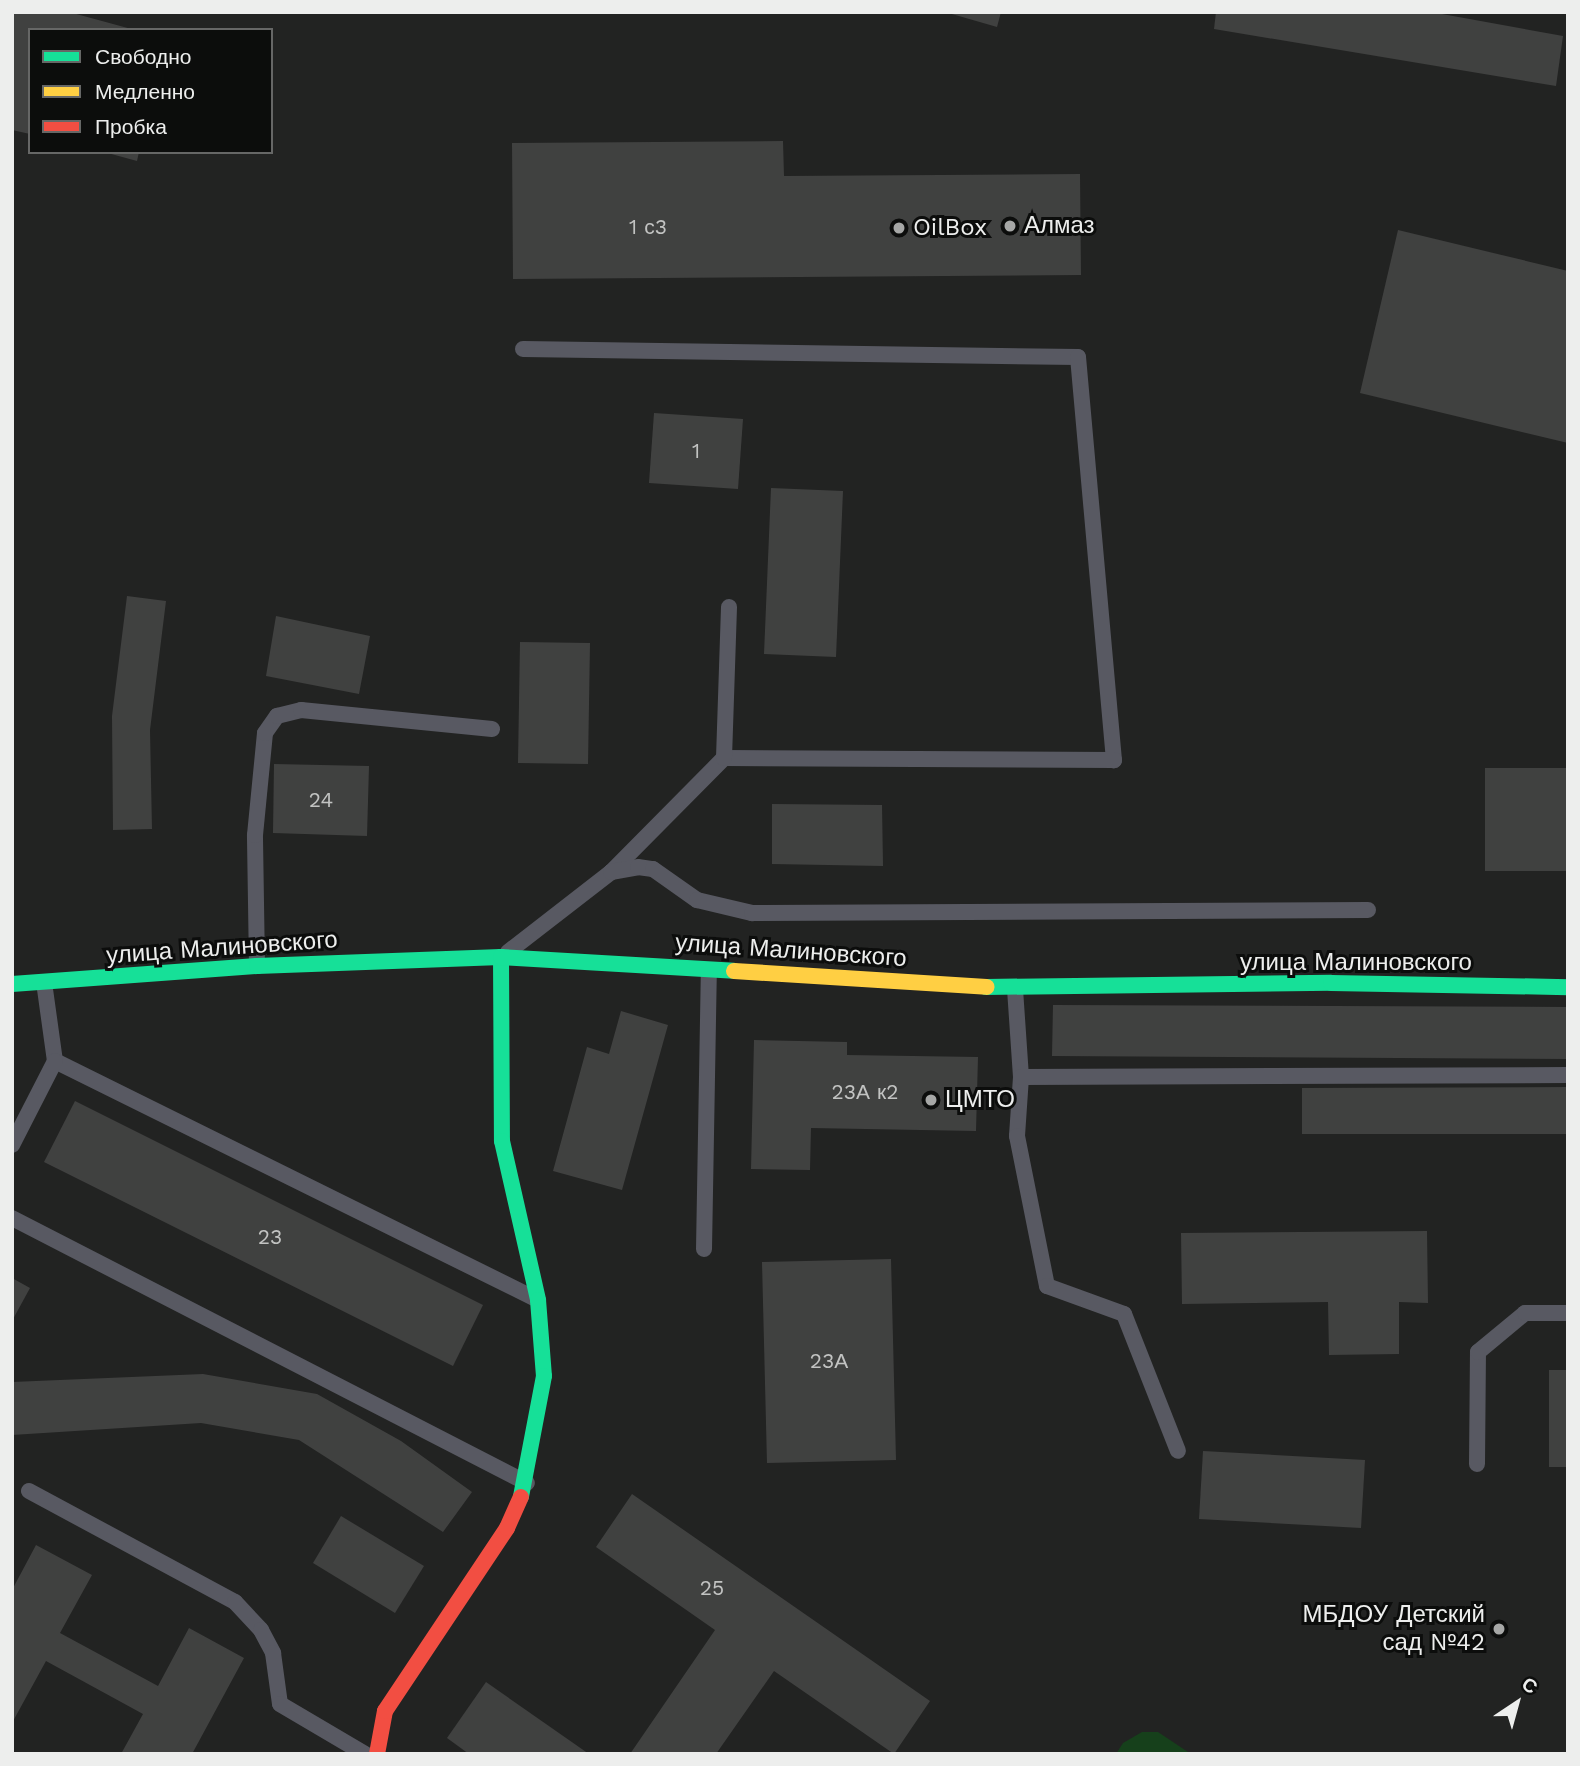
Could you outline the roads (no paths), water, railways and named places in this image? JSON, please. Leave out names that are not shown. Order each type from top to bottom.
[{"type":"street","name":"улица Малиновского","points":[[12,984],[257,965],[501,957],[709,967],[1015,989],[1331,983],[1568,987]]},
{"type":"street","points":[[377,1754],[385,1711],[507,1528],[527,1483],[544,1377],[538,1300],[502,1141],[501,957]]},
{"type":"lane","points":[[523,349],[1078,357],[1114,760],[724,758]]},
{"type":"lane","points":[[501,957],[611,872],[724,758],[729,607]]},
{"type":"lane","points":[[257,965],[256,835],[265,733],[277,716],[302,710],[492,729]]},
{"type":"lane","points":[[611,872],[653,869],[696,901],[752,913],[1368,910]]},
{"type":"lane","points":[[704,1249],[709,967]]},
{"type":"lane","points":[[12,1145],[55,1061],[44,982]]},
{"type":"lane","points":[[1015,989],[1021,1077],[1017,1136],[1047,1286],[1124,1314],[1178,1451]]},
{"type":"lane","points":[[55,1061],[538,1300]]},
{"type":"lane","points":[[1021,1077],[1568,1075]]},
{"type":"lane","points":[[12,1218],[527,1483]]},
{"type":"lane","points":[[1477,1464],[1478,1352],[1525,1313],[1568,1312]]},
{"type":"lane","points":[[29,1491],[235,1602],[261,1630],[273,1653],[280,1704],[365,1754]]},
{"type":"place","name":"Алмаз","points":[[1010,226]]},
{"type":"place","name":"OilBox","points":[[899,228]]},
{"type":"place","name":"ЦМТО","points":[[931,1100]]},
{"type":"place","name":"МБДОУ Детский сад №42","points":[[1499,1629]]}]
